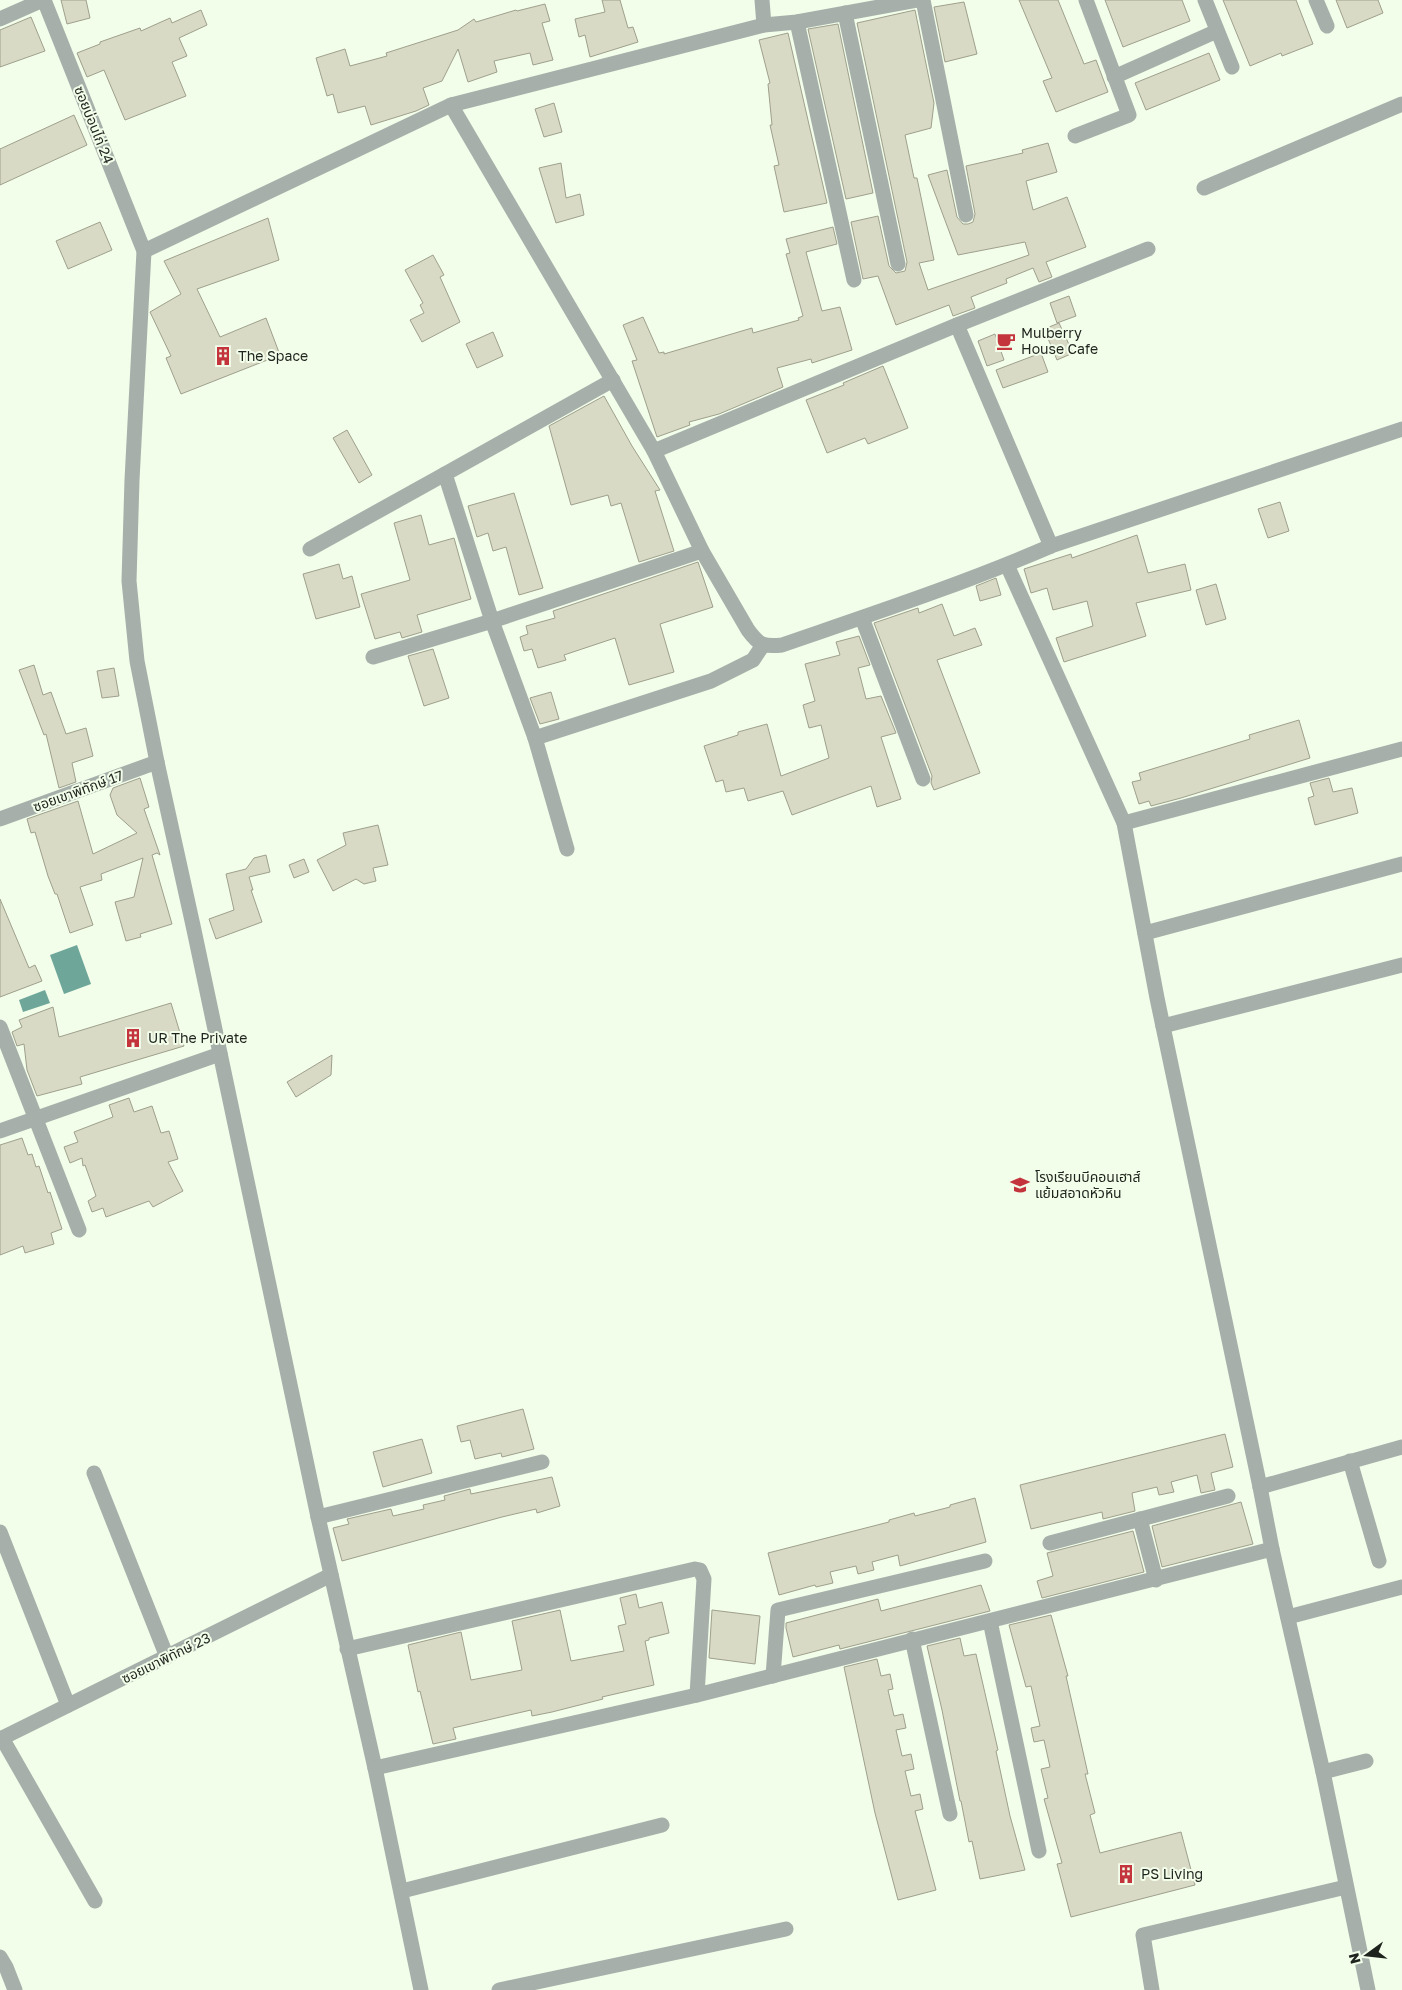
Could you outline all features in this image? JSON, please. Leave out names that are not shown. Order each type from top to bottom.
[{"type":"street","points":[[0,19],[43,0]]},
{"type":"street","name":"ซอยบ่อนไก่ 24","points":[[43,0],[144,251]]},
{"type":"street","points":[[762,0],[764,25]]},
{"type":"street","points":[[421,1990],[402,1891],[318,1517],[137,661],[129,581],[132,480],[144,251],[451,105],[764,25],[797,22],[917,0]]},
{"type":"street","points":[[923,0],[966,215]]},
{"type":"street","points":[[1075,136],[1129,115],[1086,0]]},
{"type":"street","points":[[1205,0],[1232,67]]},
{"type":"street","points":[[1316,0],[1327,26]]},
{"type":"street","points":[[845,13],[898,264]]},
{"type":"street","points":[[797,22],[854,280]]},
{"type":"street","points":[[1114,76],[1217,31]]},
{"type":"street","points":[[1204,188],[1402,104]]},
{"type":"street","points":[[451,105],[654,451],[702,551],[748,630],[756,641],[763,645],[782,645],[862,618],[1006,565],[1051,546],[1402,429]]},
{"type":"street","points":[[654,451],[957,325],[1148,249]]},
{"type":"street","points":[[957,325],[1051,546]]},
{"type":"street","points":[[310,548],[613,380]]},
{"type":"street","points":[[445,474],[492,621],[535,738],[567,849]]},
{"type":"street","points":[[372,656],[492,621],[702,551]]},
{"type":"street","points":[[1006,565],[1124,823],[1272,1549],[1323,1772],[1368,1990]]},
{"type":"street","points":[[862,618],[922,779]]},
{"type":"street","points":[[535,738],[711,681],[753,660],[763,645]]},
{"type":"street","points":[[1124,823],[1402,749]]},
{"type":"street","name":"ซอยเขาพิทักษ์ 17","points":[[0,819],[157,762]]},
{"type":"street","points":[[1145,933],[1402,864]]},
{"type":"street","points":[[1164,1026],[1402,965]]},
{"type":"street","points":[[0,1027],[79,1230]]},
{"type":"street","points":[[0,1131],[220,1054]]},
{"type":"street","points":[[1260,1487],[1402,1447]]},
{"type":"street","points":[[1350,1461],[1379,1561]]},
{"type":"street","points":[[318,1517],[542,1462]]},
{"type":"street","points":[[94,1473],[167,1658]]},
{"type":"street","points":[[1050,1543],[1228,1496]]},
{"type":"street","points":[[1140,1519],[1156,1580]]},
{"type":"street","points":[[0,1532],[68,1705]]},
{"type":"street","points":[[375,1768],[698,1695],[912,1639],[1156,1580],[1272,1549]]},
{"type":"street","points":[[773,1676],[778,1610],[986,1561]]},
{"type":"street","points":[[347,1649],[695,1569],[700,1570],[704,1579],[698,1695]]},
{"type":"street","name":"ซอยเขาพิทักษ์ 23","points":[[1,1739],[331,1575]]},
{"type":"street","points":[[1288,1617],[1402,1586]]},
{"type":"street","points":[[990,1621],[1039,1851]]},
{"type":"street","points":[[912,1639],[950,1814]]},
{"type":"street","points":[[1,1739],[95,1901]]},
{"type":"street","points":[[1323,1772],[1366,1761]]},
{"type":"street","points":[[402,1891],[662,1825]]},
{"type":"street","points":[[1152,1990],[1143,1935],[1346,1887]]},
{"type":"street","points":[[499,1990],[786,1929]]},
{"type":"street","points":[[0,1957],[15,1990]]},
{"type":"water","points":[[77,945],[91,984],[64,994],[50,955]]},
{"type":"water","points":[[45,990],[50,1003],[23,1012],[19,1000]]},
{"type":"building","points":[[61,0],[86,0],[90,18],[67,24]]},
{"type":"building","points":[[602,0],[620,0],[628,28],[633,27],[638,42],[590,57],[585,35],[579,37],[575,19],[605,12]]},
{"type":"building","points":[[1019,0],[1058,0],[1084,64],[1096,60],[1108,92],[1056,112],[1043,81],[1052,78]]},
{"type":"building","points":[[1105,0],[1182,0],[1190,21],[1123,47]]},
{"type":"building","points":[[1223,0],[1296,0],[1313,44],[1282,56],[1281,53],[1250,66]]},
{"type":"building","points":[[1336,0],[1378,0],[1383,13],[1347,28]]},
{"type":"building","points":[[964,2],[977,54],[945,62],[934,7]]},
{"type":"building","points":[[545,4],[550,21],[542,23],[553,60],[533,65],[530,53],[494,61],[497,72],[468,82],[458,49],[442,81],[423,88],[429,105],[371,125],[365,106],[338,113],[333,94],[327,96],[316,58],[345,49],[350,66],[387,56],[386,53],[458,30],[474,19],[476,22],[516,10]]},
{"type":"building","points":[[201,10],[207,25],[179,38],[187,56],[172,62],[186,96],[125,120],[104,70],[87,77],[77,53],[100,44],[100,42],[140,28],[141,31],[170,18],[172,23]]},
{"type":"building","points":[[915,10],[934,103],[931,128],[905,135],[914,178],[917,178],[934,260],[919,263],[928,290],[1029,255],[1025,242],[958,255],[928,175],[947,170],[957,217],[963,224],[968,224],[973,222],[975,214],[966,166],[1023,153],[1022,150],[1048,143],[1057,172],[1026,181],[1033,210],[1067,197],[1086,247],[1046,262],[1052,277],[1039,282],[1033,268],[1006,279],[1007,283],[971,297],[975,308],[953,316],[949,305],[896,325],[878,276],[863,279],[851,222],[878,216],[889,266],[896,273],[905,271],[907,262],[857,23]]},
{"type":"building","points":[[31,17],[45,51],[0,67],[0,30]]},
{"type":"building","points":[[838,24],[873,193],[846,199],[808,29]]},
{"type":"building","points":[[788,33],[827,203],[784,212],[774,166],[779,165],[770,125],[772,125],[768,84],[770,83],[759,40]]},
{"type":"building","points":[[1209,53],[1220,80],[1146,110],[1135,83]]},
{"type":"building","points":[[554,103],[562,132],[544,137],[535,109]]},
{"type":"building","points":[[74,115],[87,145],[0,185],[0,149]]},
{"type":"building","points":[[561,163],[566,198],[580,194],[584,215],[556,223],[539,168]]},
{"type":"building","points":[[268,218],[279,260],[197,289],[220,337],[266,318],[280,355],[181,394],[166,358],[171,356],[150,312],[181,294],[164,261]]},
{"type":"building","points":[[100,222],[112,250],[68,269],[56,241]]},
{"type":"building","points":[[833,227],[837,244],[806,252],[822,311],[840,307],[852,350],[812,363],[811,359],[777,368],[783,387],[719,414],[689,422],[690,425],[657,437],[632,361],[637,360],[623,325],[643,317],[659,353],[664,352],[664,354],[752,328],[753,333],[799,320],[798,318],[803,316],[786,254],[790,253],[786,239]]},
{"type":"building","points":[[433,255],[444,275],[440,277],[460,322],[422,342],[410,320],[424,313],[420,305],[423,303],[405,270]]},
{"type":"building","points":[[1069,296],[1076,316],[1057,323],[1050,303]]},
{"type":"building","points":[[1059,323],[1073,353],[1057,360],[1044,329]]},
{"type":"building","points":[[493,332],[503,356],[477,368],[466,344]]},
{"type":"building","points":[[995,334],[1004,360],[987,366],[978,341]]},
{"type":"building","points":[[1041,353],[1048,372],[1003,388],[996,370]]},
{"type":"building","points":[[883,366],[908,428],[868,444],[865,438],[827,453],[806,400],[844,385],[843,383]]},
{"type":"building","points":[[604,396],[632,446],[660,490],[655,491],[674,551],[639,562],[621,503],[611,506],[608,495],[571,505],[549,426]]},
{"type":"building","points":[[347,430],[372,475],[359,483],[333,438]]},
{"type":"building","points":[[514,493],[543,588],[519,595],[506,547],[493,551],[488,533],[477,537],[468,506]]},
{"type":"building","points":[[1280,502],[1289,531],[1268,538],[1258,509]]},
{"type":"building","points":[[421,515],[429,545],[454,538],[471,599],[417,615],[422,632],[402,638],[400,632],[375,639],[361,594],[410,580],[394,523]]},
{"type":"building","points":[[1137,535],[1148,573],[1185,564],[1191,590],[1136,603],[1146,636],[1064,662],[1056,638],[1093,626],[1087,601],[1053,610],[1047,588],[1031,593],[1024,569],[1071,554],[1072,558]]},
{"type":"building","points":[[698,562],[713,607],[660,624],[674,672],[629,685],[615,638],[564,655],[566,660],[538,668],[532,649],[524,651],[520,637],[528,634],[526,626],[555,618],[553,611]]},
{"type":"building","points":[[339,564],[343,579],[352,576],[360,607],[316,619],[303,574]]},
{"type":"building","points":[[996,578],[1001,595],[980,601],[976,586]]},
{"type":"building","points":[[1216,584],[1226,619],[1206,625],[1196,590]]},
{"type":"building","points":[[942,604],[954,636],[975,628],[982,645],[937,660],[980,773],[934,790],[931,783],[932,776],[874,623],[918,608],[919,613]]},
{"type":"building","points":[[859,636],[870,665],[858,668],[866,699],[881,696],[896,733],[881,737],[901,799],[877,807],[871,786],[792,815],[783,791],[748,801],[744,788],[726,792],[723,780],[716,782],[704,746],[738,735],[738,732],[767,724],[781,776],[829,758],[821,725],[809,728],[803,705],[815,701],[805,664],[840,655],[836,642]]},
{"type":"building","points":[[433,649],[449,698],[424,706],[408,656]]},
{"type":"building","points":[[34,665],[43,695],[51,692],[66,734],[86,728],[93,756],[72,763],[76,782],[59,788],[46,734],[44,735],[19,670]]},
{"type":"building","points":[[114,668],[119,696],[102,698],[97,671]]},
{"type":"building","points":[[551,692],[559,719],[540,724],[530,698]]},
{"type":"building","points":[[1299,720],[1310,758],[1181,798],[1151,806],[1149,801],[1139,804],[1132,782],[1141,780],[1139,773],[1250,739],[1249,735]]},
{"type":"building","points":[[140,778],[149,807],[144,809],[160,855],[157,853],[152,855],[172,924],[140,934],[141,937],[126,941],[115,902],[134,897],[143,858],[101,874],[102,880],[80,887],[93,925],[70,933],[57,894],[55,894],[48,876],[35,832],[31,833],[27,819],[78,801],[93,854],[137,833],[117,815],[110,795],[113,788]]},
{"type":"building","points":[[1329,778],[1333,792],[1352,788],[1358,813],[1315,825],[1308,798],[1314,796],[1310,783]]},
{"type":"building","points":[[378,825],[388,865],[373,868],[376,881],[364,884],[356,879],[333,891],[317,860],[346,845],[343,833]]},
{"type":"building","points":[[266,855],[270,872],[249,877],[253,890],[251,890],[262,922],[216,939],[209,919],[234,910],[226,874],[246,869],[254,858]]},
{"type":"building","points":[[304,859],[309,872],[294,878],[289,865]]},
{"type":"building","points":[[0,899],[29,968],[35,965],[42,981],[0,997]]},
{"type":"building","points":[[171,1003],[184,1046],[80,1077],[82,1084],[37,1096],[27,1070],[24,1044],[17,1046],[12,1032],[22,1027],[19,1020],[53,1007],[59,1037]]},
{"type":"building","points":[[332,1055],[331,1075],[296,1097],[287,1082]]},
{"type":"building","points":[[129,1098],[134,1112],[152,1106],[161,1133],[169,1131],[178,1159],[168,1162],[183,1191],[153,1207],[149,1201],[106,1217],[103,1208],[92,1212],[88,1201],[96,1196],[85,1165],[83,1166],[82,1158],[70,1163],[64,1147],[78,1142],[74,1132],[113,1117],[109,1105]]},
{"type":"building","points":[[22,1138],[28,1155],[32,1154],[36,1167],[39,1166],[62,1229],[51,1233],[54,1244],[25,1253],[23,1246],[0,1255],[0,1145]]},
{"type":"building","points":[[523,1409],[534,1449],[502,1457],[501,1453],[475,1459],[470,1440],[461,1442],[457,1426]]},
{"type":"building","points":[[1225,1434],[1233,1467],[1211,1473],[1215,1490],[1201,1493],[1197,1475],[1171,1482],[1174,1492],[1159,1495],[1157,1487],[1132,1493],[1135,1511],[1103,1519],[1102,1512],[1031,1529],[1020,1485]]},
{"type":"building","points":[[422,1439],[432,1473],[383,1487],[373,1452]]},
{"type":"building","points":[[552,1477],[560,1506],[537,1513],[536,1509],[502,1517],[342,1561],[333,1528],[349,1524],[347,1519],[391,1509],[393,1516],[424,1509],[423,1505],[445,1500],[444,1496],[470,1489],[471,1494]]},
{"type":"building","points":[[975,1498],[986,1542],[900,1566],[898,1555],[872,1562],[874,1570],[858,1574],[856,1566],[830,1572],[833,1583],[816,1587],[815,1585],[779,1595],[768,1553],[889,1522],[889,1520],[914,1513],[915,1516],[950,1507],[950,1505]]},
{"type":"building","points":[[1241,1502],[1253,1544],[1162,1567],[1152,1526]]},
{"type":"building","points":[[1133,1531],[1144,1572],[1042,1598],[1037,1581],[1053,1576],[1047,1553]]},
{"type":"building","points":[[981,1585],[990,1611],[840,1649],[839,1645],[793,1657],[786,1623],[878,1599],[881,1611]]},
{"type":"building","points":[[636,1594],[639,1608],[662,1602],[669,1633],[649,1638],[649,1640],[645,1641],[654,1685],[602,1697],[603,1699],[552,1712],[532,1716],[531,1710],[453,1728],[456,1739],[433,1744],[420,1691],[418,1692],[408,1645],[461,1632],[471,1680],[522,1670],[512,1621],[560,1610],[571,1661],[624,1651],[618,1626],[626,1624],[620,1598]]},
{"type":"building","points":[[712,1610],[760,1616],[755,1664],[709,1658]]},
{"type":"building","points":[[1051,1615],[1068,1676],[1066,1676],[1088,1774],[1085,1774],[1095,1813],[1090,1815],[1100,1853],[1181,1832],[1195,1885],[1071,1917],[1057,1864],[1062,1863],[1044,1799],[1048,1798],[1041,1769],[1050,1767],[1044,1740],[1034,1742],[1031,1728],[1040,1726],[1031,1686],[1026,1687],[1009,1625]]},
{"type":"building","points":[[960,1638],[964,1656],[976,1654],[998,1750],[996,1751],[1010,1816],[1025,1870],[980,1879],[972,1841],[969,1842],[927,1646]]},
{"type":"building","points":[[877,1659],[881,1676],[890,1674],[893,1689],[888,1690],[894,1716],[903,1714],[906,1728],[896,1730],[902,1756],[911,1754],[914,1769],[905,1771],[911,1796],[920,1794],[923,1809],[915,1811],[936,1890],[898,1900],[875,1813],[844,1667]]},
{"type":"place","name":"Mulberry House Cafe","points":[[1006,341]]},
{"type":"place","name":"The Space","points":[[223,356]]},
{"type":"place","name":"UR The Private","points":[[133,1038]]},
{"type":"place","name":"โรงเรียนบีคอนเฮาส์ แย้มสอาดหัวหิน","points":[[1020,1185]]},
{"type":"place","name":"PS Living","points":[[1126,1874]]}]
